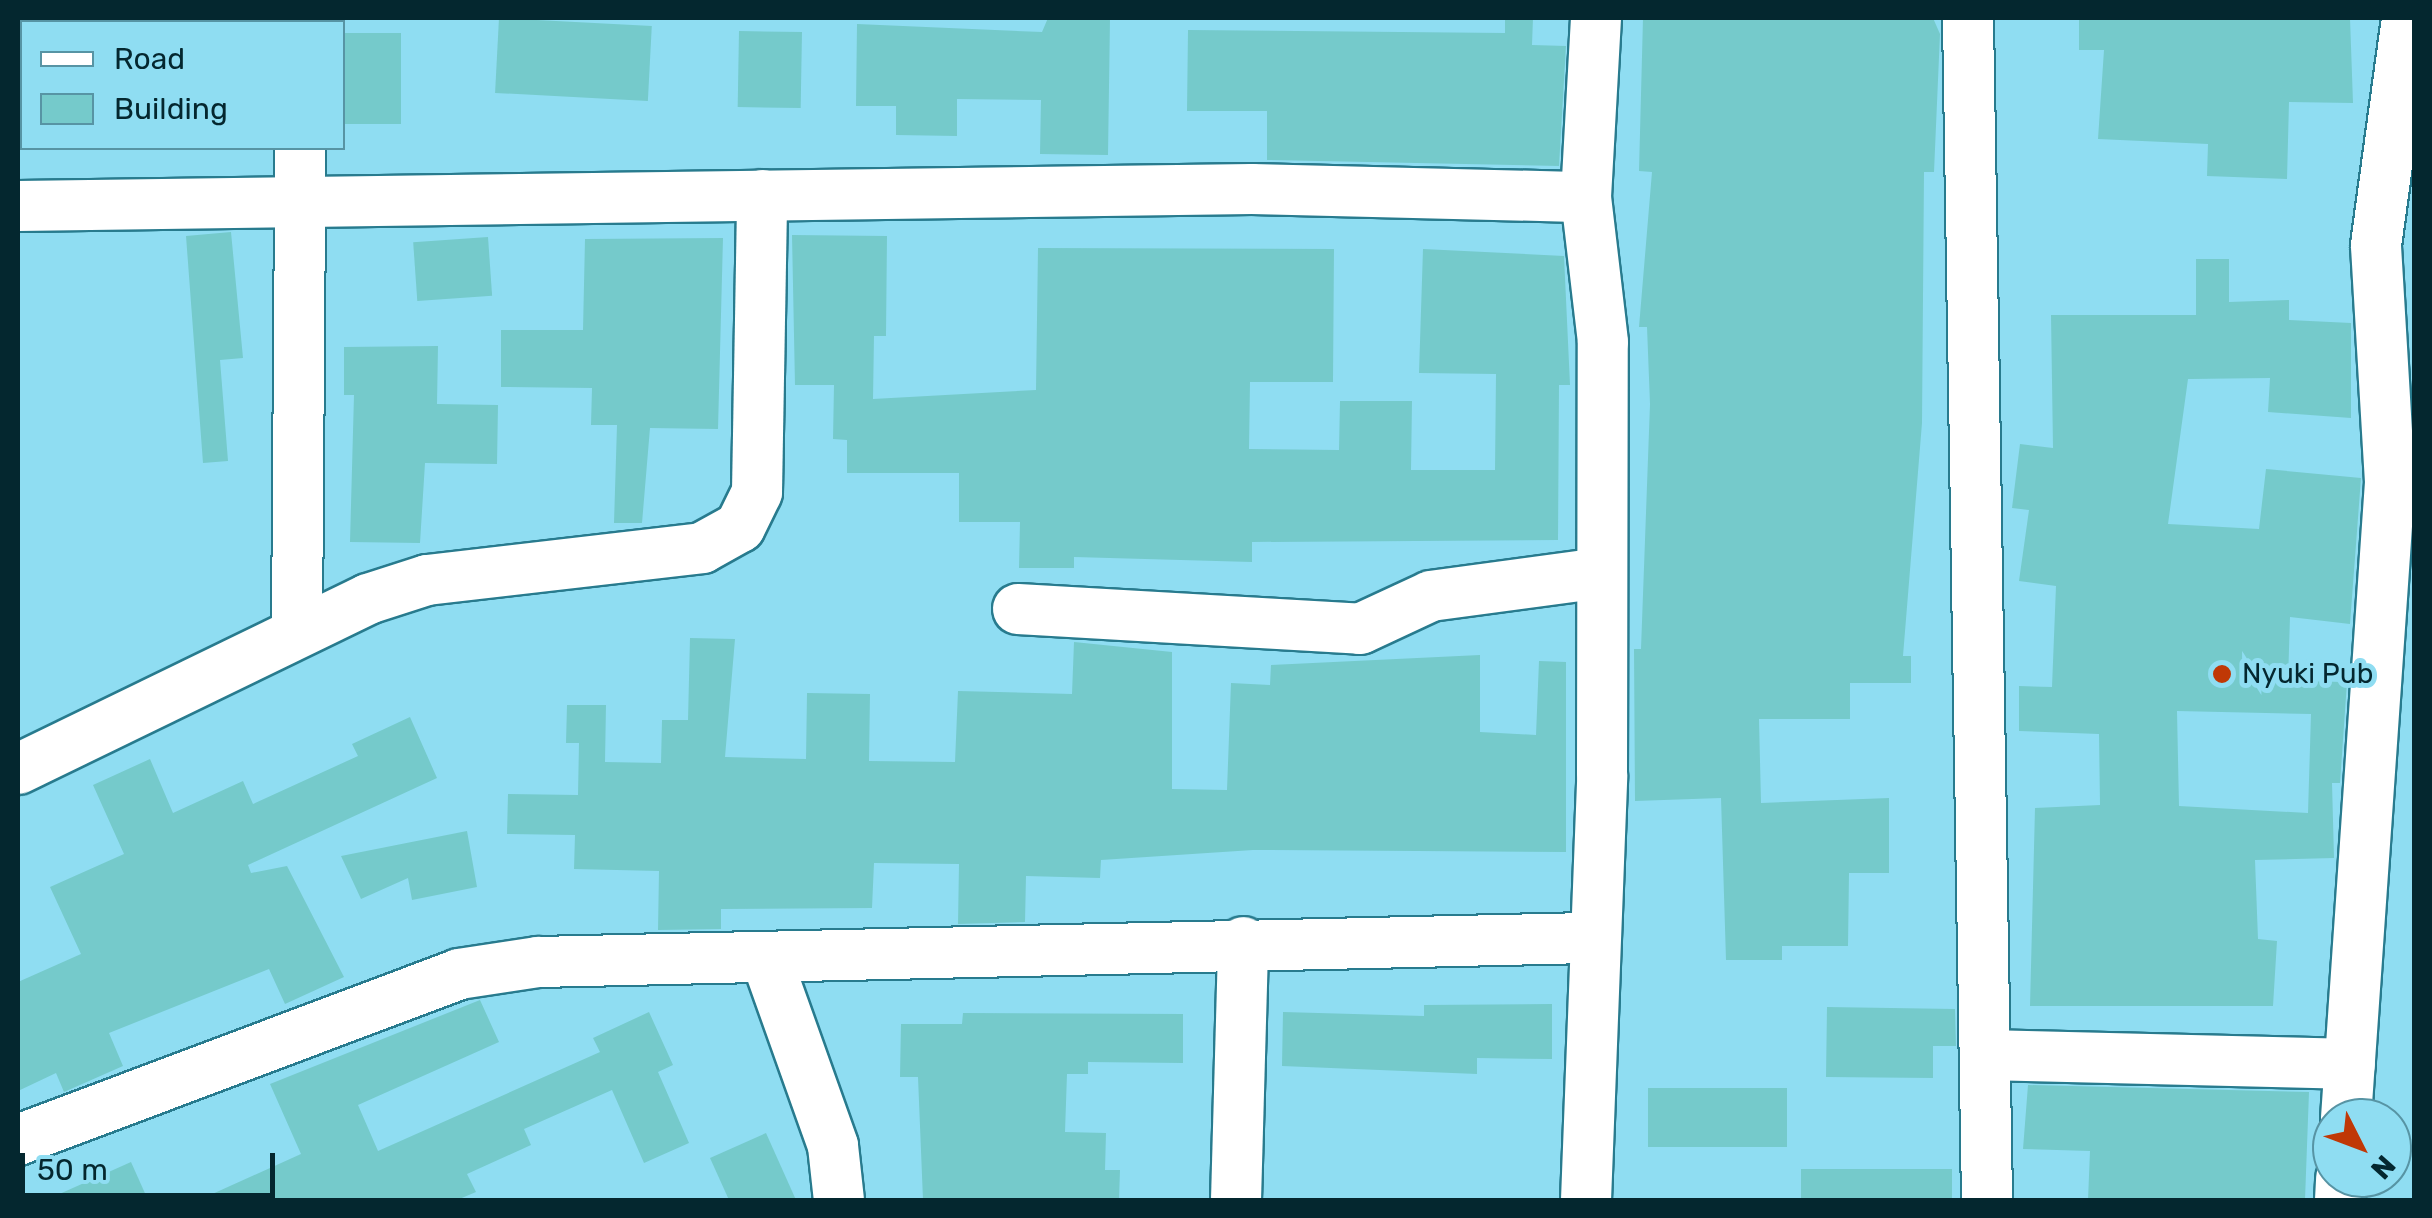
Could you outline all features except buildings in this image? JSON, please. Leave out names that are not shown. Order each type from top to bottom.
[{"type":"street","points":[[1586,1200],[1591,938],[1602,775],[1603,342],[1586,198],[1596,18]]},
{"type":"street","points":[[1968,18],[1973,719],[1990,1055],[1988,1200]]},
{"type":"street","points":[[2347,1098],[2390,482],[2376,245],[2407,18]]},
{"type":"street","points":[[297,631],[300,150]]},
{"type":"street","points":[[18,206],[300,198],[1252,190],[1586,198]]},
{"type":"street","points":[[18,770],[297,631],[426,580],[702,548],[740,527],[756,492],[762,196]]},
{"type":"street","points":[[1018,608],[1360,630],[1431,596],[1601,573]]},
{"type":"street","points":[[18,1140],[459,974],[538,962],[768,963],[1243,942],[1591,938]]},
{"type":"street","points":[[1236,1200],[1243,942]]},
{"type":"street","points":[[768,963],[833,1146],[840,1200]]},
{"type":"street","points":[[1990,1055],[2350,1064]]},
{"type":"place","name":"Nyuki Pub","points":[[2222,674]]}]
